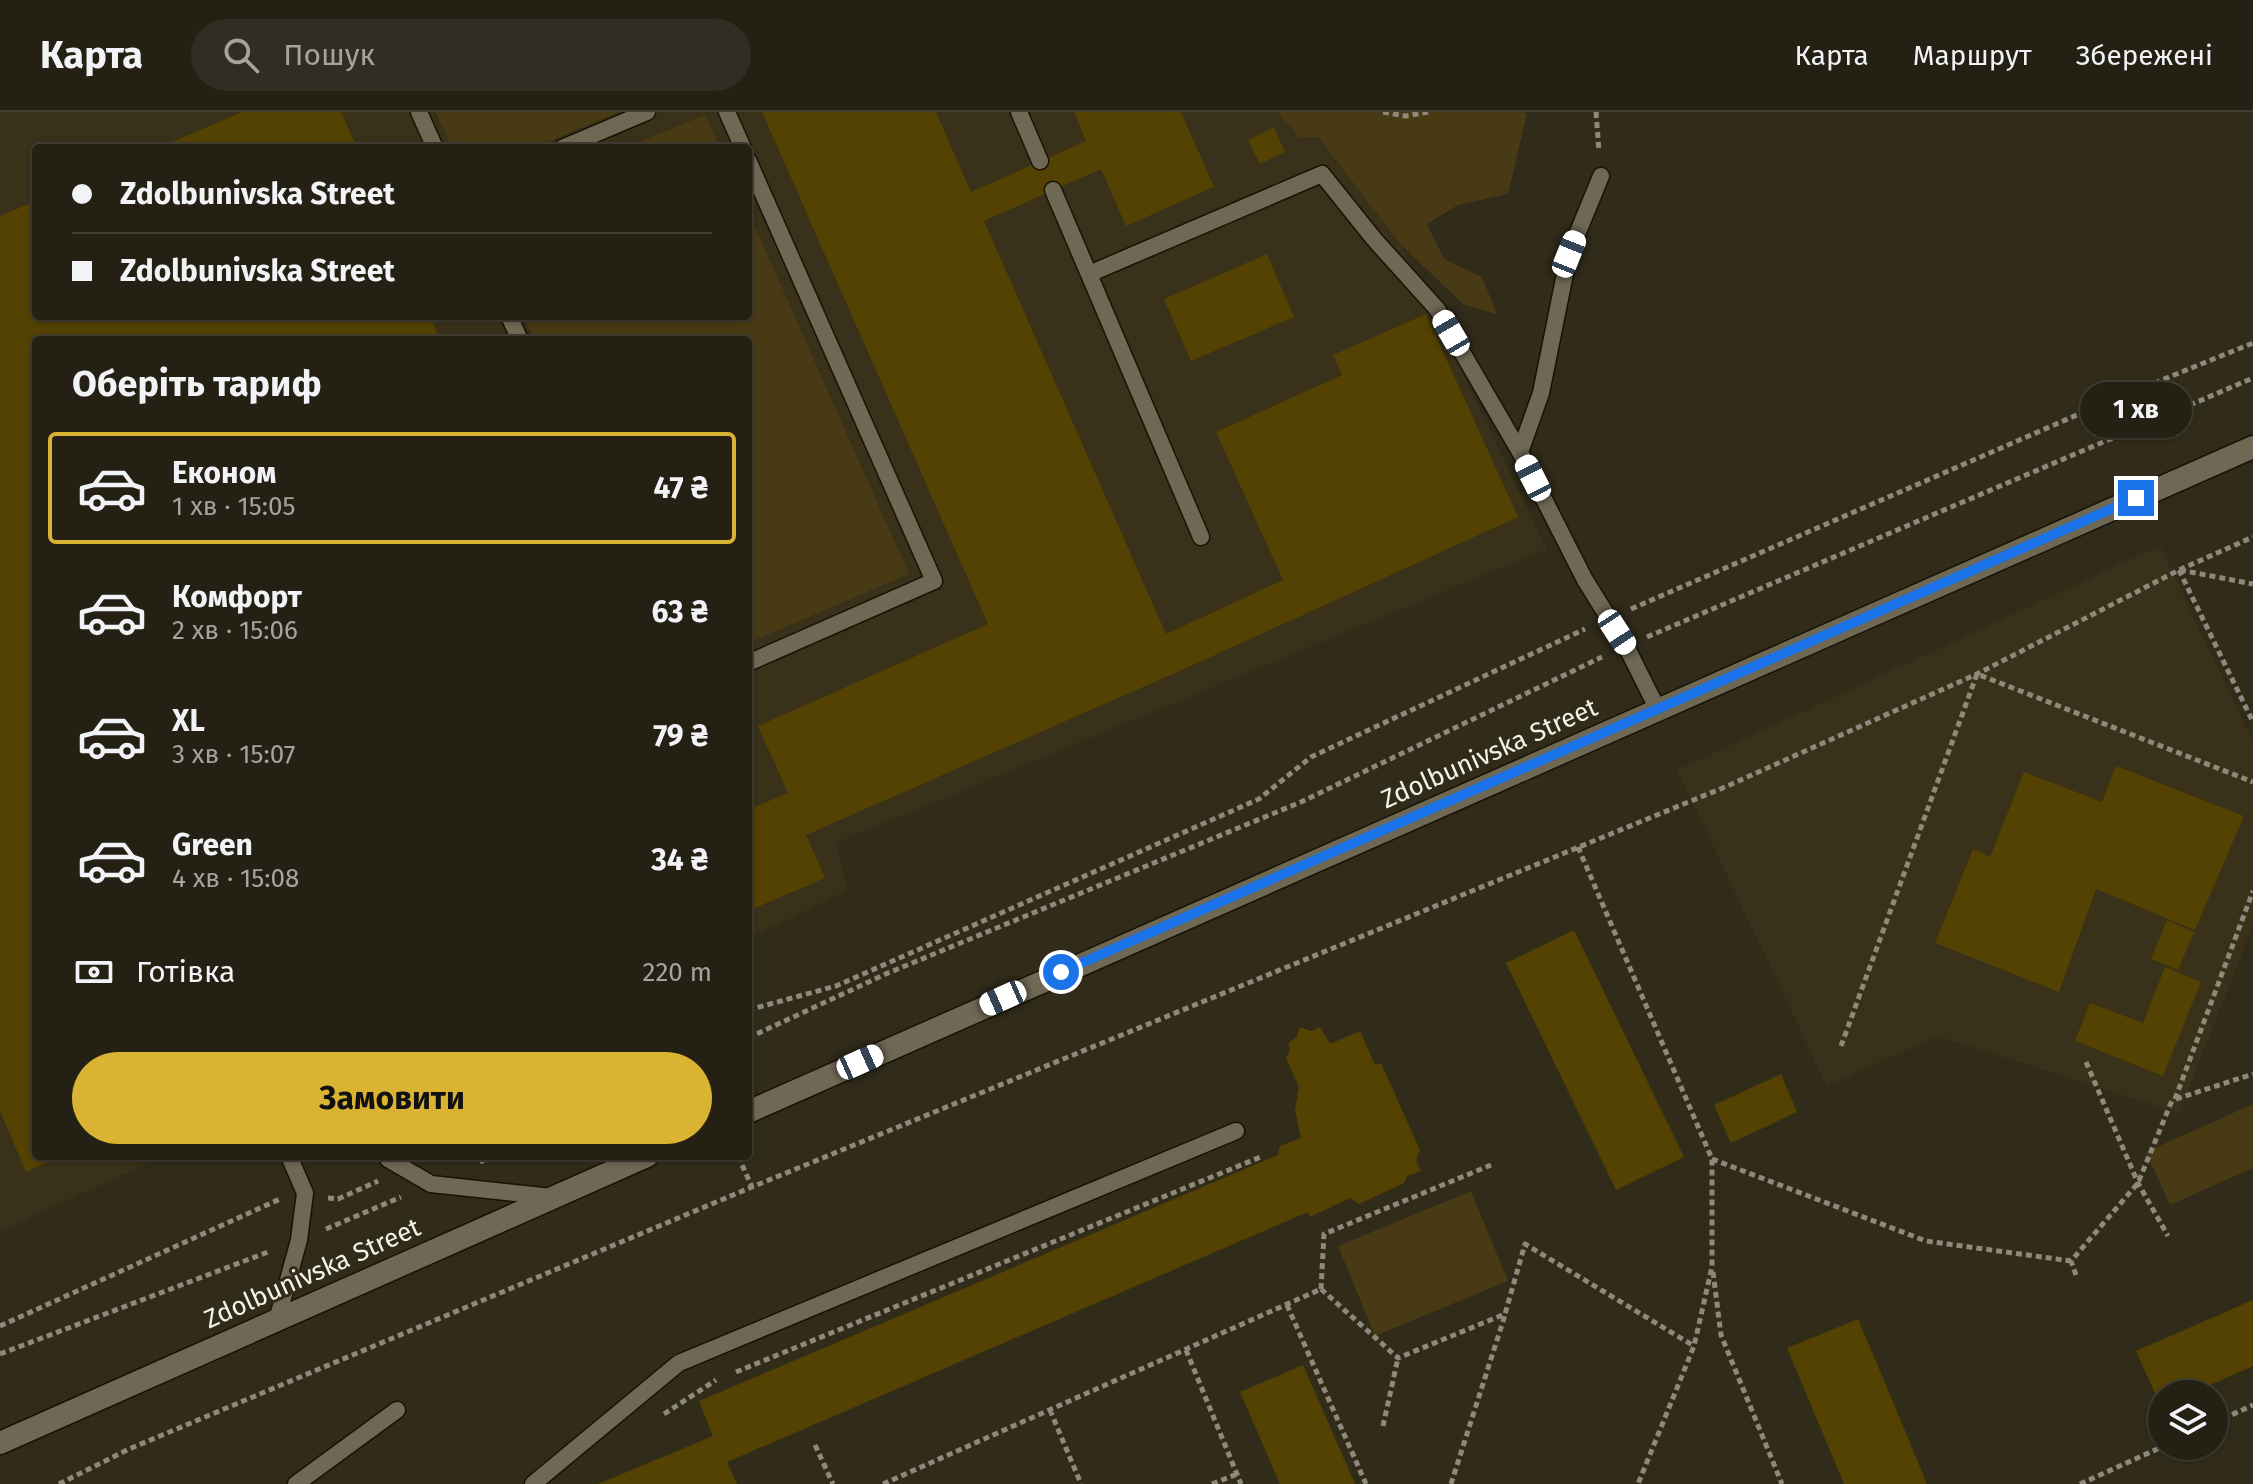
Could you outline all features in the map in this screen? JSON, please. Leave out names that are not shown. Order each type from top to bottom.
[{"type":"street","name":"Zdolbunivska Street","points":[[752,1110],[1146,933],[2253,447]]},
{"type":"street","name":"Zdolbunivska Street","points":[[0,1443],[638,1160]]},
{"type":"lane","points":[[419,112],[433,144]]},
{"type":"lane","points":[[571,144],[647,112]]},
{"type":"lane","points":[[727,112],[741,144]]},
{"type":"lane","points":[[1019,112],[1040,161]]},
{"type":"lane","points":[[752,169],[934,581],[752,661]]},
{"type":"lane","points":[[1089,274],[1322,174],[1374,239],[1437,309],[1520,452],[1585,580],[1626,646],[1658,710]]},
{"type":"lane","points":[[1520,452],[1541,393],[1569,254],[1601,176]]},
{"type":"lane","points":[[1053,190],[1201,537]]},
{"type":"lane","points":[[533,1484],[679,1363],[1236,1131]]},
{"type":"lane","points":[[277,1320],[299,1240],[305,1193],[291,1160]]},
{"type":"lane","points":[[390,1160],[431,1184],[553,1197]]},
{"type":"lane","points":[[296,1484],[397,1410]]},
{"type":"path","points":[[1383,112],[1406,116],[1428,112]]},
{"type":"path","points":[[1596,112],[1601,176]]},
{"type":"path","points":[[752,1009],[836,986],[1259,799],[1311,757],[1608,619],[2100,405],[2253,343]]},
{"type":"path","points":[[752,1036],[888,973],[1301,802],[1626,646],[2253,378]]},
{"type":"path","points":[[59,1484],[129,1449],[752,1187],[1725,787],[1977,674],[2179,570],[2253,537]]},
{"type":"path","points":[[2179,570],[2253,584]]},
{"type":"path","points":[[2179,570],[2253,722]]},
{"type":"path","points":[[1977,674],[2253,782]]},
{"type":"path","points":[[1841,1046],[1977,674]]},
{"type":"path","points":[[1578,847],[1712,1159],[1712,1267],[1721,1335],[1782,1484]]},
{"type":"path","points":[[2253,891],[2175,1099],[2253,1074]]},
{"type":"path","points":[[2086,1062],[2138,1183],[2168,1236]]},
{"type":"path","points":[[2071,1261],[2138,1183],[2173,1098]]},
{"type":"path","points":[[661,1416],[711,1382],[1263,1156]]},
{"type":"path","points":[[1712,1159],[1926,1241],[2071,1261]]},
{"type":"path","points":[[0,1326],[294,1192],[338,1199],[379,1181],[386,1160]]},
{"type":"path","points":[[740,1160],[752,1187]]},
{"type":"path","points":[[1321,1289],[1324,1234],[1491,1165]]},
{"type":"path","points":[[0,1354],[299,1240],[431,1184]]},
{"type":"path","points":[[1451,1484],[1525,1244],[1694,1346]]},
{"type":"path","points":[[2071,1261],[2076,1275]]},
{"type":"path","points":[[1638,1484],[1694,1346],[1712,1267]]},
{"type":"path","points":[[883,1484],[1321,1289]]},
{"type":"path","points":[[1321,1289],[1398,1358]]},
{"type":"path","points":[[1287,1305],[1366,1484]]},
{"type":"path","points":[[1398,1358],[1505,1314]]},
{"type":"path","points":[[1186,1350],[1241,1484]]},
{"type":"path","points":[[1383,1426],[1398,1358]]},
{"type":"path","points":[[2228,1417],[2253,1405]]},
{"type":"path","points":[[1050,1410],[1081,1484]]},
{"type":"path","points":[[815,1445],[833,1484]]},
{"type":"path","points":[[2080,1484],[2148,1453]]},
{"type":"path","points":[[1212,1484],[1237,1474]]},
{"type":"shaded area","points":[[0,112],[1278,112],[1299,138],[1318,137],[1401,245],[1547,549],[836,843],[848,890],[752,937],[752,336],[32,336],[32,1160],[154,1160],[0,1231]]},
{"type":"shaded area","points":[[436,112],[619,112],[543,144],[450,144]]},
{"type":"shaded area","points":[[1278,112],[1527,114],[1508,194],[1458,205],[1427,224],[1444,259],[1482,277],[1497,314],[1464,305],[1401,245],[1318,137],[1299,138]]},
{"type":"shaded area","points":[[705,115],[718,144],[634,144]]},
{"type":"shaded area","points":[[752,220],[909,574],[752,641],[752,336],[533,336],[526,320],[752,320]]},
{"type":"shaded area","points":[[2160,546],[2253,742],[2253,926],[2179,1113],[1937,1036],[1827,1086],[1677,770]]},
{"type":"shaded area","points":[[2253,1104],[2253,1168],[2170,1205],[2146,1152]]},
{"type":"shaded area","points":[[1471,1191],[1508,1281],[1375,1336],[1338,1246]]},
{"type":"building","points":[[242,112],[341,112],[355,144],[167,144]]},
{"type":"building","points":[[762,112],[936,112],[971,192],[1086,141],[1074,112],[1181,112],[1214,187],[1126,226],[1101,169],[984,221],[1166,634],[1283,580],[1216,432],[1342,375],[1333,355],[1426,314],[1518,517],[1182,670],[806,835],[825,878],[752,909],[752,808],[788,793],[758,726],[988,624]]},
{"type":"building","points":[[1274,127],[1285,152],[1260,164],[1248,140]]},
{"type":"building","points":[[32,203],[32,320],[432,320],[438,336],[32,336],[32,1160],[53,1160],[26,1172],[0,1111],[0,216]]},
{"type":"building","points":[[1267,254],[1294,317],[1191,361],[1164,299]]},
{"type":"building","points":[[2116,766],[2244,816],[2195,930],[2096,889],[2059,992],[1935,943],[1973,849],[1990,857],[2024,772],[2102,802]]},
{"type":"building","points":[[2167,920],[2194,932],[2178,970],[2151,959]]},
{"type":"building","points":[[1574,930],[1684,1157],[1616,1190],[1506,963]]},
{"type":"building","points":[[2165,967],[2201,982],[2163,1076],[2075,1041],[2090,1003],[2143,1023]]},
{"type":"building","points":[[1300,1027],[1311,1031],[1320,1027],[1330,1044],[1360,1031],[1375,1065],[1381,1063],[1420,1150],[1416,1160],[1421,1171],[1407,1176],[1404,1183],[1359,1204],[1350,1198],[1310,1217],[1308,1212],[727,1462],[737,1484],[598,1484],[713,1436],[699,1401],[1278,1155],[1280,1146],[1301,1138],[1295,1110],[1299,1087],[1286,1058],[1290,1049],[1288,1043],[1296,1038]]},
{"type":"building","points":[[1781,1074],[1797,1112],[1731,1143],[1714,1105]]},
{"type":"building","points":[[2253,1300],[2253,1366],[2222,1380],[2149,1380],[2136,1351]]},
{"type":"building","points":[[1858,1319],[1927,1484],[1844,1484],[1787,1348]]},
{"type":"building","points":[[1303,1365],[1355,1484],[1280,1484],[1240,1392]]},
{"type":"route","points":[[1061,972],[2136,498]]}]
